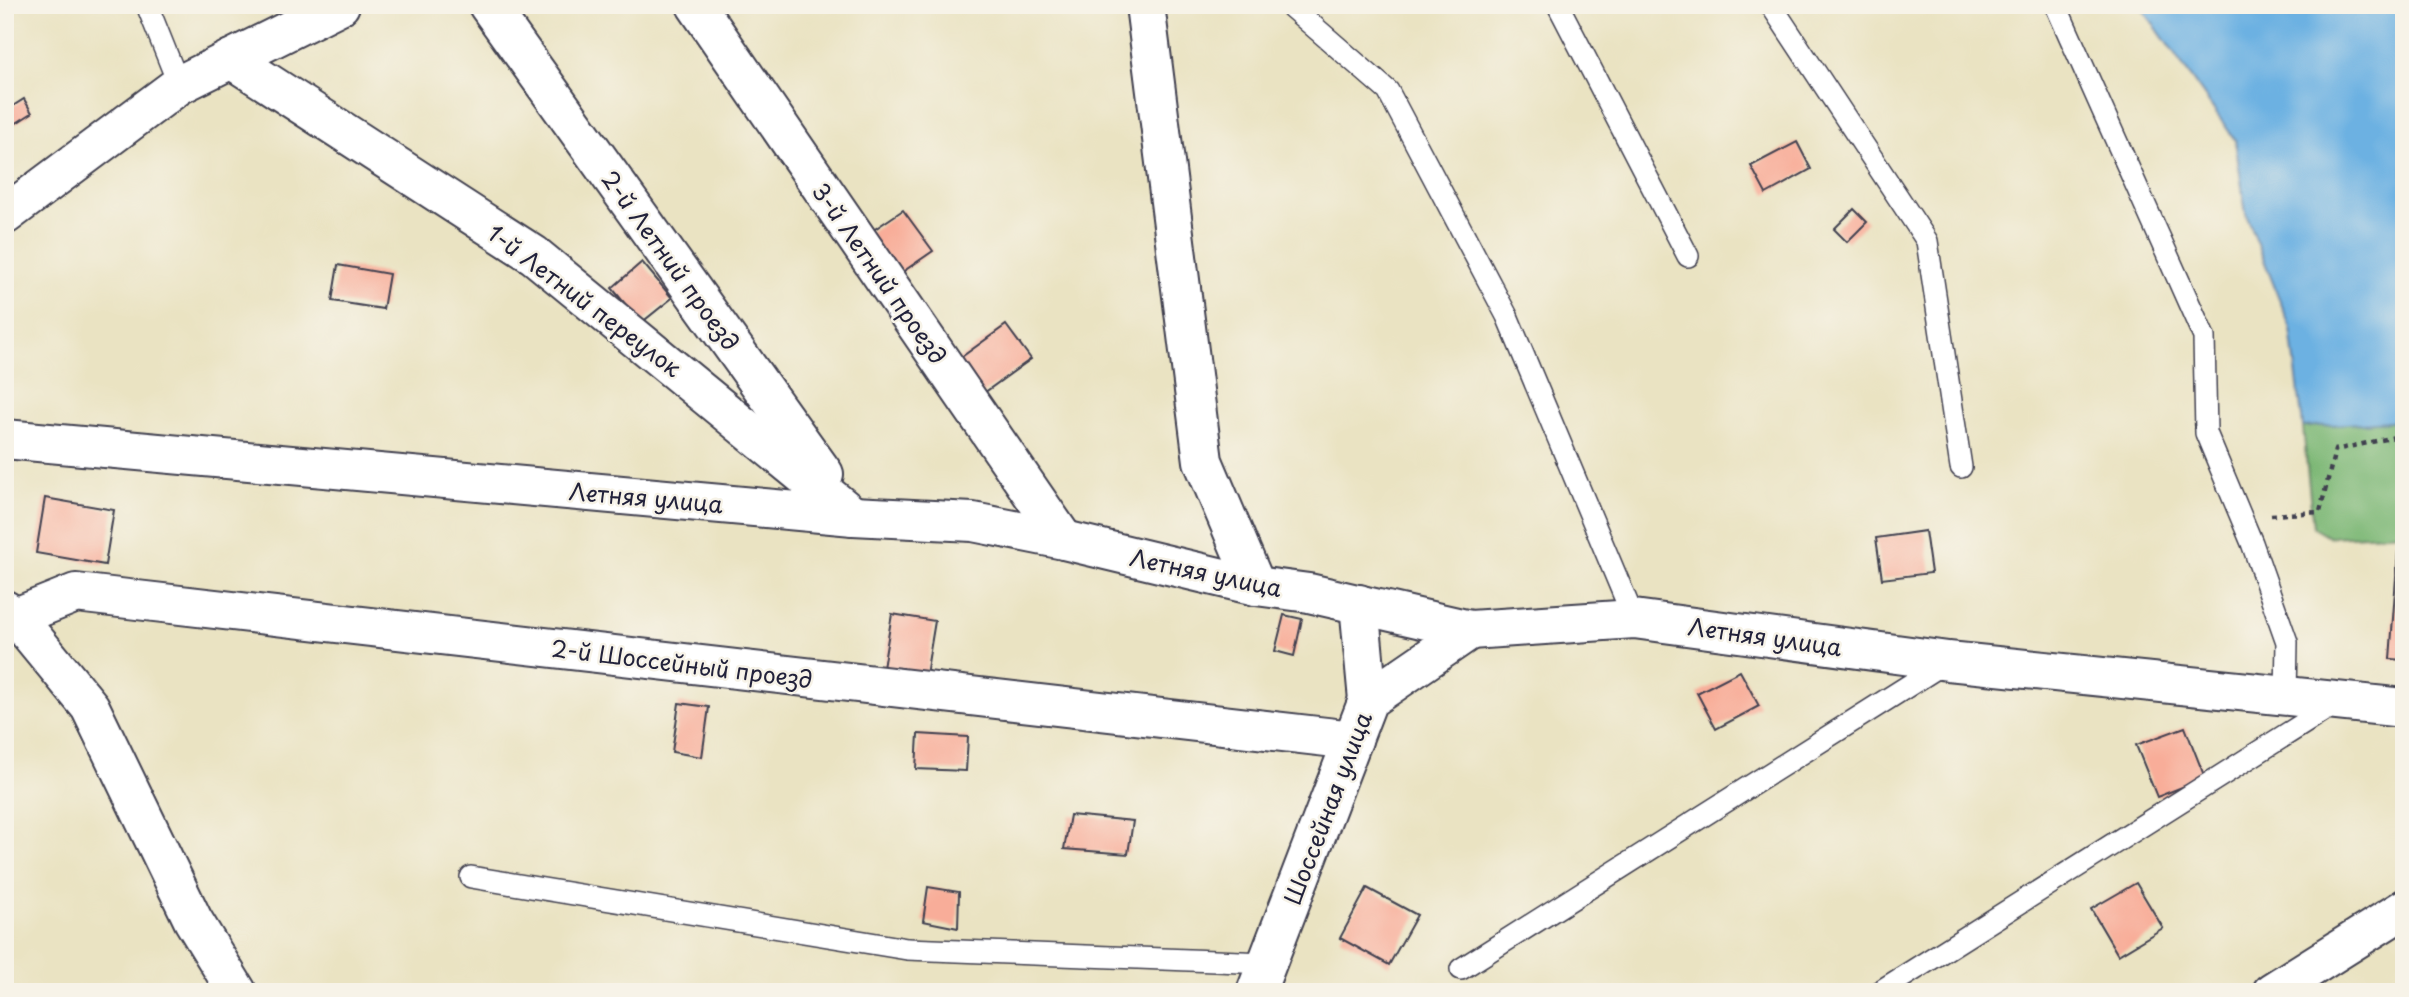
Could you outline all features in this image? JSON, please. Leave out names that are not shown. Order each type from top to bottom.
[{"type":"street","points":[[5,215],[179,85],[340,5]]},
{"type":"street","name":"2-й Летний проезд","points":[[488,5],[853,516]]},
{"type":"street","name":"3-й Летний проезд","points":[[696,5],[1064,540]]},
{"type":"street","points":[[1145,5],[1203,461],[1255,586]]},
{"type":"street","name":"1-й Летний переулок","points":[[231,59],[534,255],[853,516]]},
{"type":"street","name":"Летняя улица","points":[[5,439],[853,516],[973,522],[1064,540],[1255,586],[1309,593],[1470,630],[1634,619],[1948,661],[2404,708]]},
{"type":"street","name":"2-й Шоссейный проезд","points":[[10,614],[76,593],[1353,740]]},
{"type":"street","points":[[1359,604],[1368,700]]},
{"type":"street","points":[[10,614],[90,708],[193,920],[237,992]]},
{"type":"street","name":"Шоссейная улица","points":[[1262,977],[1368,700],[1470,630]]},
{"type":"street","points":[[2272,992],[2404,909]]},
{"type":"lane","points":[[147,5],[179,85]]},
{"type":"lane","points":[[1289,5],[1388,91],[1507,316],[1634,619]]},
{"type":"lane","points":[[1558,5],[1688,256]]},
{"type":"lane","points":[[1770,5],[1927,241],[1961,467]]},
{"type":"lane","points":[[2057,8],[2204,337],[2206,433],[2245,526],[2287,642],[2286,695]]},
{"type":"lane","points":[[1461,969],[1948,661]]},
{"type":"lane","points":[[1879,992],[2339,701]]},
{"type":"lane","points":[[471,877],[907,949],[1262,977]]},
{"type":"path","points":[[2245,526],[2274,513],[2320,512],[2335,450],[2404,435]]},
{"type":"green space","points":[[2404,420],[2404,533],[2330,537],[2313,527],[2303,427]]},
{"type":"water","points":[[2140,5],[2404,5],[2404,420],[2303,427],[2291,329],[2246,214],[2235,140]]},
{"type":"building","points":[[24,99],[32,113],[7,129],[5,111]]},
{"type":"building","points":[[1797,142],[1811,169],[1766,194],[1751,166]]},
{"type":"building","points":[[1854,209],[1867,222],[1847,242],[1834,229]]},
{"type":"building","points":[[903,210],[933,251],[898,275],[869,233]]},
{"type":"building","points":[[642,262],[672,298],[641,323],[612,288]]},
{"type":"building","points":[[338,265],[389,274],[383,309],[332,301]]},
{"type":"building","points":[[1006,325],[1031,359],[981,395],[956,361]]},
{"type":"building","points":[[45,498],[114,510],[105,565],[36,553]]},
{"type":"building","points":[[1925,531],[1931,573],[1882,579],[1876,538]]},
{"type":"building","points":[[2398,550],[2404,550],[2404,660],[2390,659]]},
{"type":"building","points":[[892,614],[935,621],[924,687],[881,680]]},
{"type":"building","points":[[1284,615],[1302,619],[1294,656],[1275,651]]},
{"type":"building","points":[[1740,671],[1759,706],[1716,729],[1697,693]]},
{"type":"building","points":[[679,703],[709,707],[702,757],[672,752]]},
{"type":"building","points":[[2185,727],[2205,778],[2157,797],[2136,745]]},
{"type":"building","points":[[918,734],[968,737],[966,771],[916,769]]},
{"type":"building","points":[[1070,815],[1133,821],[1128,854],[1064,849]]},
{"type":"building","points":[[2136,883],[2163,928],[2118,955],[2091,909]]},
{"type":"building","points":[[928,887],[959,892],[958,928],[923,921]]},
{"type":"building","points":[[1367,888],[1417,915],[1389,965],[1340,938]]}]
